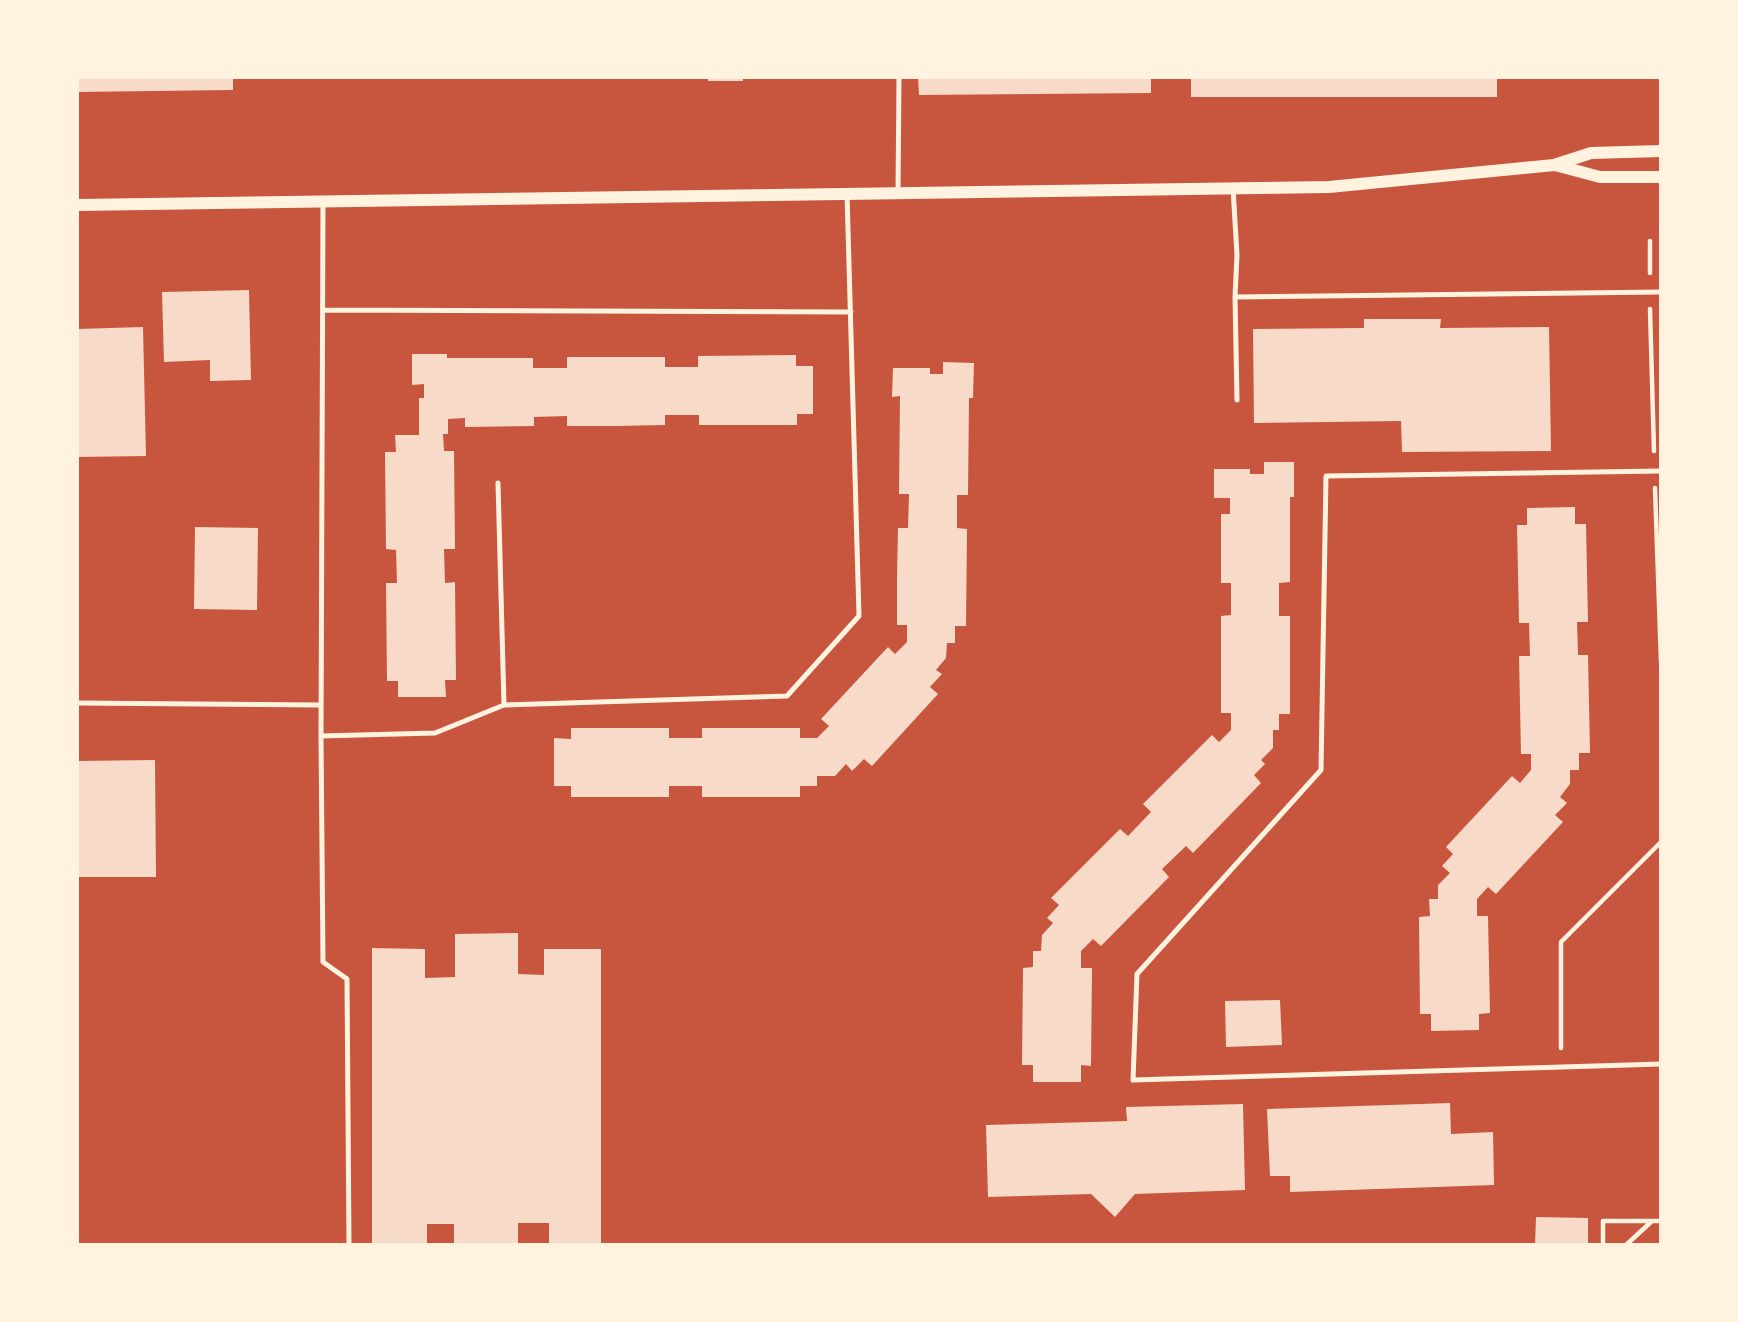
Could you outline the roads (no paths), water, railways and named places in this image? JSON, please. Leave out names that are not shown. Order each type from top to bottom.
[{"type":"street","points":[[77,205],[1329,187],[1554,165],[1591,153],[1661,152]]},
{"type":"street","points":[[1554,165],[1600,177],[1661,177]]},
{"type":"lane","points":[[898,194],[899,77]]},
{"type":"lane","points":[[1234,188],[1237,400]]},
{"type":"lane","points":[[321,736],[435,733],[504,705],[787,696],[859,615],[847,194]]},
{"type":"lane","points":[[323,202],[323,962],[347,979],[349,1245]]},
{"type":"lane","points":[[1235,297],[1661,292]]},
{"type":"lane","points":[[323,310],[851,312]]},
{"type":"lane","points":[[1661,471],[1326,476],[1321,770],[1137,974],[1133,1080],[1661,1064]]},
{"type":"lane","points":[[498,483],[504,705]]},
{"type":"lane","points":[[77,702],[321,705]]}]
